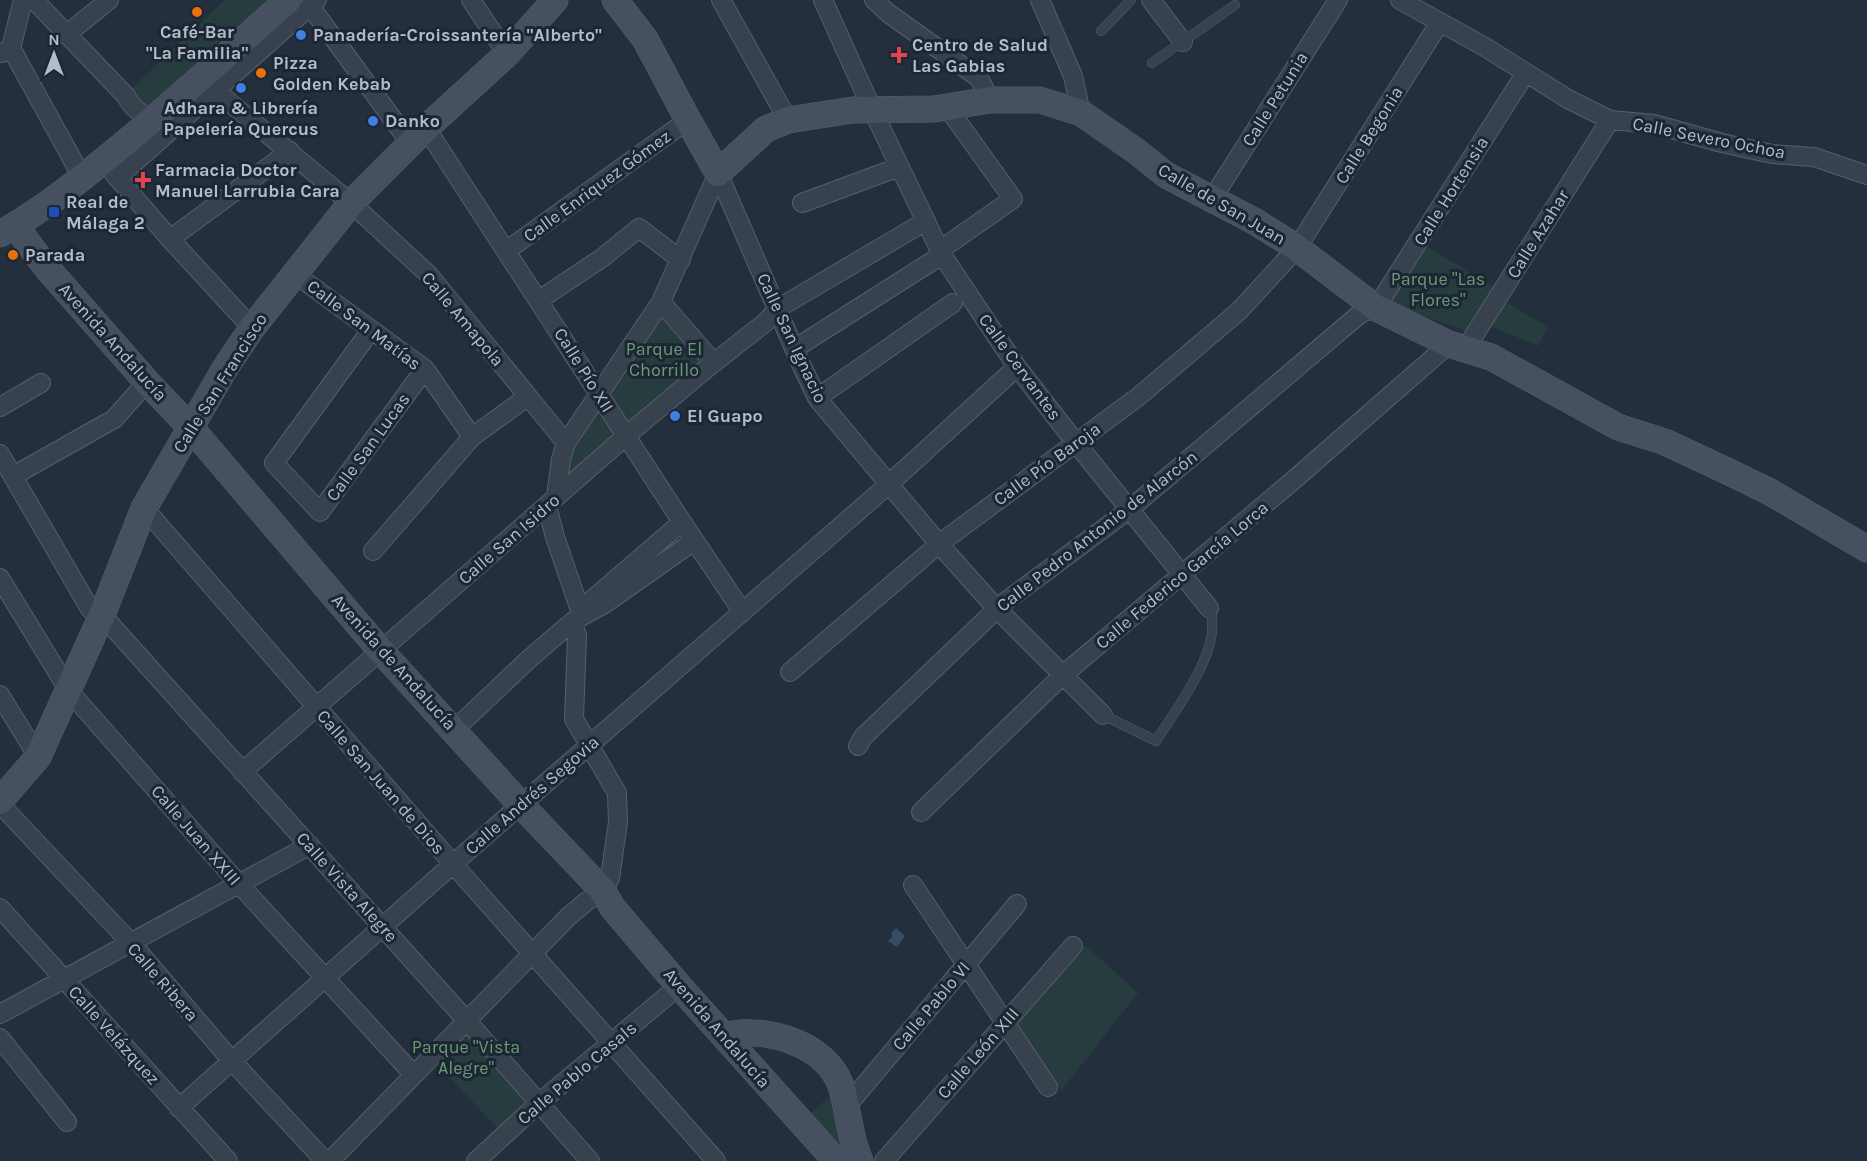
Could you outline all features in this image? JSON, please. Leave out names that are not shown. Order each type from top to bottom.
[{"type":"street","points":[[23,0],[6,51],[82,177]]},
{"type":"street","points":[[34,0],[126,96],[129,105],[144,114],[150,122]]},
{"type":"street","points":[[66,34],[109,0]]},
{"type":"street","points":[[471,0],[507,54]]},
{"type":"street","name":"Calle San Francisco","points":[[0,802],[38,757],[102,615],[144,508],[224,370],[252,328],[351,203],[507,54],[555,0]]},
{"type":"street","name":"Calle San Ignacio","points":[[615,0],[645,39],[718,173],[817,398],[939,544],[998,609],[1102,715]]},
{"type":"street","points":[[721,0],[788,120]]},
{"type":"street","name":"Calle Cervantes","points":[[823,0],[872,110],[941,253],[1017,367],[1209,608]]},
{"type":"street","points":[[874,0],[888,13],[979,78],[990,100]]},
{"type":"street","points":[[1040,0],[1073,76],[1081,113]]},
{"type":"street","points":[[1151,0],[1183,42]]},
{"type":"street","name":"Calle Petunia","points":[[1212,199],[1338,0]]},
{"type":"street","name":"Calle Severo Ochoa","points":[[1400,0],[1508,61],[1525,74],[1610,120],[1654,124],[1772,154],[1814,157],[1867,175]]},
{"type":"street","points":[[8,229],[82,177],[110,169],[217,92],[305,2]]},
{"type":"street","points":[[110,169],[150,122],[305,2]]},
{"type":"street","name":"Calle Pío XII","points":[[305,2],[419,136],[506,251],[742,611]]},
{"type":"street","name":"Calle Begonia","points":[[1297,248],[1440,22]]},
{"type":"street","name":"Calle Hortensia","points":[[1377,308],[1525,74]]},
{"type":"street","name":"Calle Amapola","points":[[217,92],[351,203],[429,275],[566,443]]},
{"type":"street","name":"Calle de San Juan","points":[[718,173],[766,129],[788,120],[853,110],[947,107],[990,100],[1040,100],[1081,113],[1166,175],[1256,222],[1297,248],[1377,308],[1457,346],[1491,357],[1618,427],[1665,442],[1770,492],[1867,549]]},
{"type":"street","points":[[794,350],[941,253],[1013,199],[947,107]]},
{"type":"street","name":"Calle Enriquez Gómez","points":[[506,251],[688,120]]},
{"type":"street","name":"Calle Azahar","points":[[1457,346],[1610,120]]},
{"type":"street","points":[[170,239],[290,151]]},
{"type":"street","points":[[802,203],[899,167]]},
{"type":"street","points":[[110,169],[170,239],[252,328]]},
{"type":"street","points":[[330,1161],[568,917],[603,891],[610,878],[618,822],[617,794],[574,718],[578,616],[555,537],[552,502],[566,443],[661,302],[718,173]]},
{"type":"street","name":"Calle San Isidro","points":[[242,772],[626,436],[767,321],[777,309],[926,221]]},
{"type":"street","points":[[539,300],[602,258],[639,228],[681,260]]},
{"type":"street","name":"Avenida Andalucía","points":[[8,229],[25,239],[46,267],[147,382],[191,428]]},
{"type":"street","name":"Calle Pío Baroja","points":[[790,672],[939,544],[1138,397],[1239,311],[1297,248]]},
{"type":"street","name":"Calle San Matías","points":[[295,274],[425,369],[472,437]]},
{"type":"street","points":[[661,302],[714,363]]},
{"type":"street","points":[[817,398],[953,303]]},
{"type":"street","name":"Calle Pedro Antonio de Alarcón","points":[[858,746],[863,737],[998,609],[1130,509],[1361,313],[1377,308]]},
{"type":"street","name":"Calle San Lucas","points":[[371,330],[274,463],[320,512],[425,369]]},
{"type":"street","name":"Calle Federico García Lorca","points":[[921,812],[1064,674],[1457,346]]},
{"type":"street","name":"Calle Andrés Segovia","points":[[180,1108],[382,926],[888,485],[1017,367]]},
{"type":"street","points":[[13,476],[114,419],[147,382]]},
{"type":"street","points":[[0,407],[41,383]]},
{"type":"street","points":[[373,551],[472,437],[527,397]]},
{"type":"street","name":"Avenida de Andalucía","points":[[191,428],[381,651],[603,891]]},
{"type":"street","name":"Calle Vista Alegre","points":[[0,454],[90,609],[102,615],[310,845],[590,1161]]},
{"type":"street","name":"Calle San Juan de Dios","points":[[144,508],[453,864],[716,1161]]},
{"type":"street","points":[[454,730],[529,659],[682,522]]},
{"type":"street","points":[[578,616],[606,603],[694,541]]},
{"type":"street","name":"Calle Juan XXIII","points":[[0,578],[69,691],[239,884],[413,1074]]},
{"type":"street","points":[[0,695],[38,757]]},
{"type":"street","name":"Calle Ribera","points":[[0,802],[131,943],[231,1060],[325,1161]]},
{"type":"street","points":[[0,1014],[310,845]]},
{"type":"street","points":[[913,885],[1048,1087]]},
{"type":"street","name":"Avenida Andalucía","points":[[603,891],[612,907],[679,986],[836,1161]]},
{"type":"street","name":"Calle Pablo VI","points":[[846,1107],[1017,904]]},
{"type":"street","name":"Calle Velázquez","points":[[0,909],[228,1161]]},
{"type":"street","name":"Calle León XIII","points":[[884,1161],[1073,946]]},
{"type":"street","name":"Calle Pablo Casals","points":[[476,1161],[539,1103],[679,986]]},
{"type":"street","points":[[724,1036],[753,1033],[796,1042],[818,1055],[836,1075],[841,1086],[853,1146],[860,1161]]},
{"type":"street","points":[[0,1038],[67,1122]]},
{"type":"lane","points":[[1101,31],[1131,0]]},
{"type":"lane","points":[[1152,63],[1235,5]]},
{"type":"lane","points":[[1102,715],[1156,741],[1206,659],[1214,619],[1209,608]]},
{"type":"green space","points":[[225,0],[269,0],[148,108],[129,91]]},
{"type":"green space","name":"Parque \"Las Flores\"","points":[[1426,246],[1494,287],[1467,331],[1388,304]]},
{"type":"green space","points":[[1506,302],[1548,327],[1538,346],[1491,326]]},
{"type":"green space","name":"Parque El Chorrillo","points":[[662,312],[705,362],[627,427],[606,393]]},
{"type":"green space","name":"Parque El Chorrillo","points":[[598,406],[617,438],[568,478],[566,460]]},
{"type":"green space","points":[[1085,945],[1138,993],[1061,1091],[1017,1021]]},
{"type":"green space","name":"Parque \"Vista Alegre\"","points":[[467,1021],[539,1103],[504,1135],[430,1057]]},
{"type":"green space","points":[[841,1086],[860,1161],[801,1122]]},
{"type":"water","points":[[896,928],[905,936],[897,947],[888,941]]},
{"type":"place","name":"Café-Bar \"La Familia\"","points":[[197,12]]},
{"type":"place","name":"Panadería-Croissantería \"Alberto\"","points":[[301,35]]},
{"type":"place","name":"Centro de Salud Las Gabias","points":[[899,55]]},
{"type":"place","name":"Pizza Golden Kebab","points":[[261,73]]},
{"type":"place","name":"Adhara & Librería Papelería Quercus","points":[[241,88]]},
{"type":"place","name":"Danko","points":[[373,121]]},
{"type":"place","name":"Farmacia Doctor Manuel Larrubia Cara","points":[[143,180]]},
{"type":"place","name":"Real de Málaga 2","points":[[54,212]]},
{"type":"place","name":"Parada","points":[[13,255]]},
{"type":"place","name":"El Guapo","points":[[675,416]]}]
